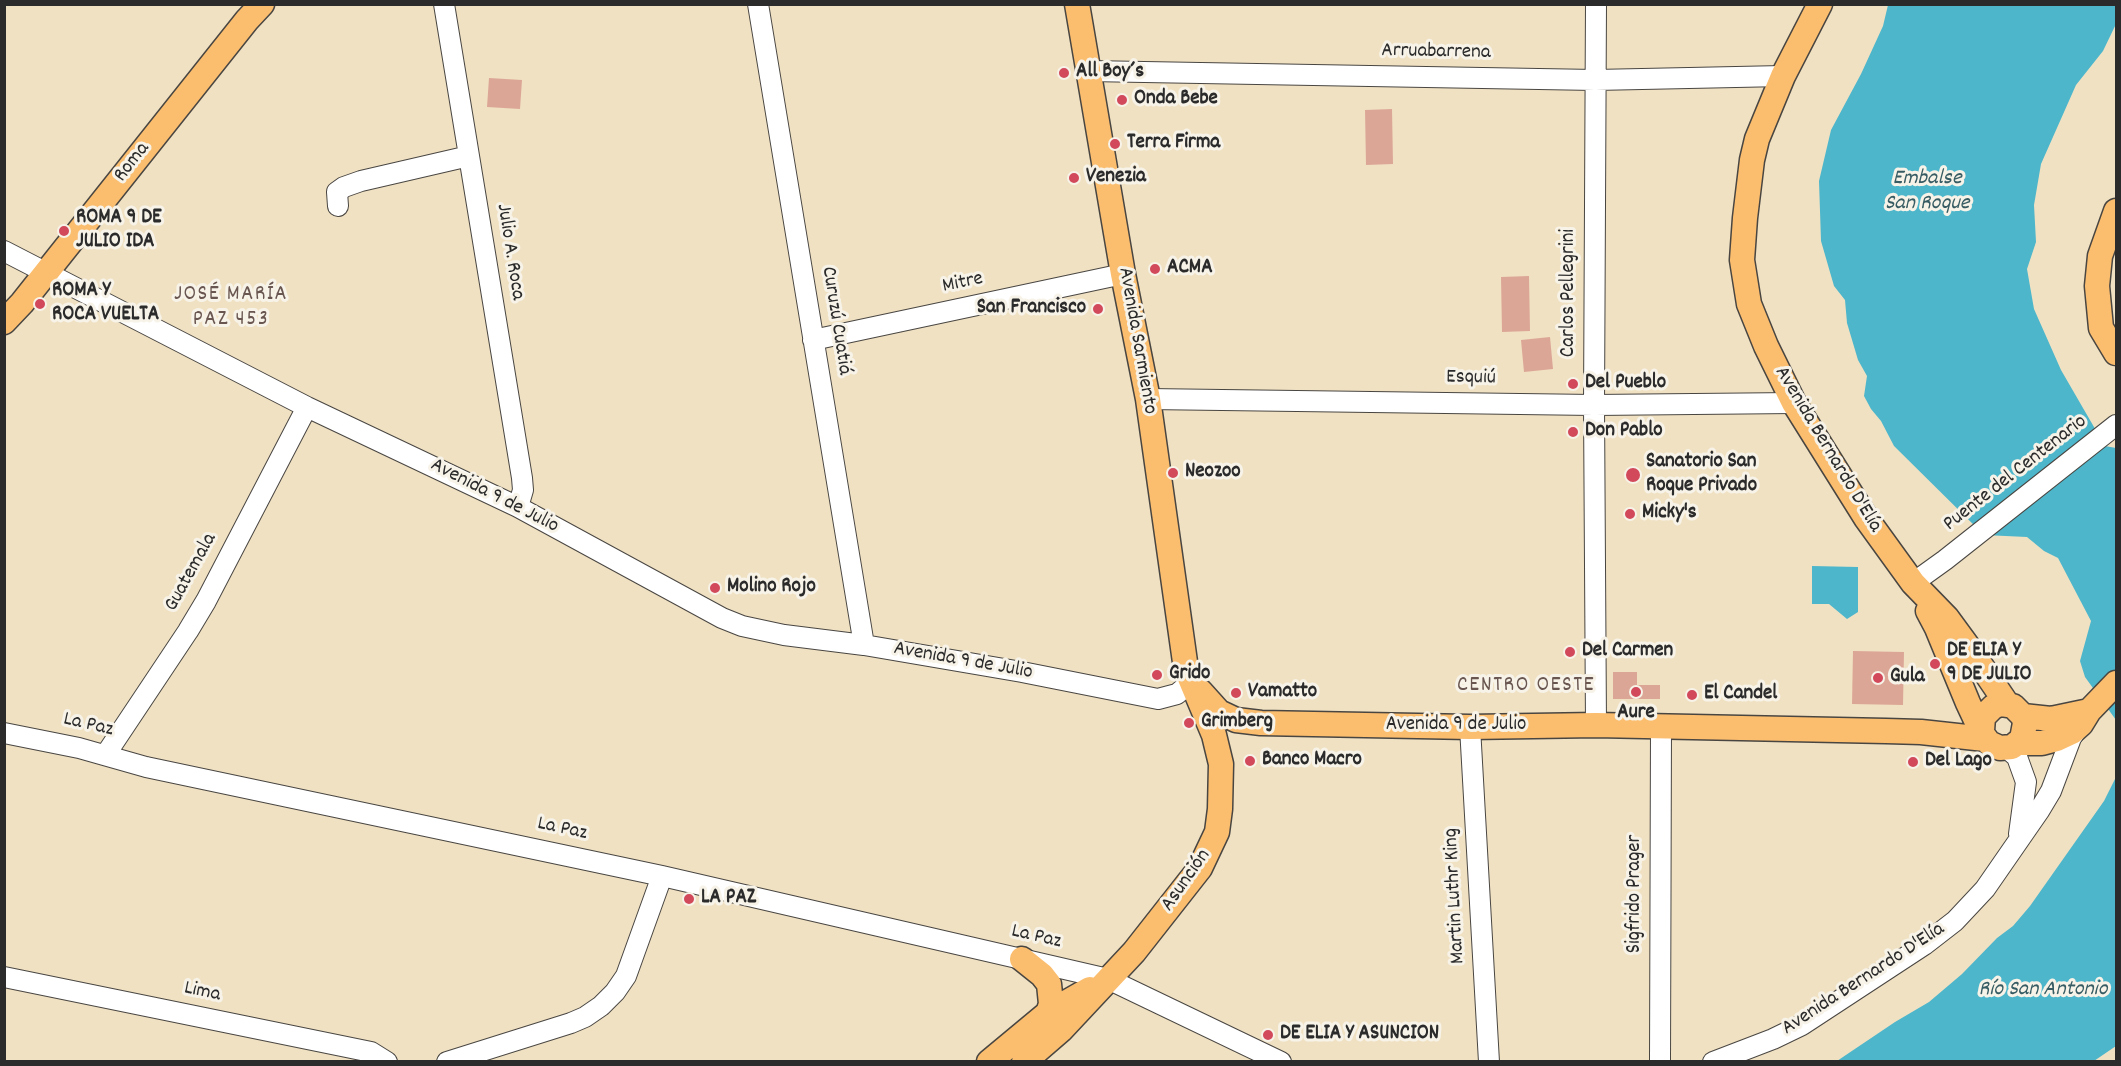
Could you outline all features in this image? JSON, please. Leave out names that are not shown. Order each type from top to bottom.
[{"type":"main road","name":"Roma","points":[[4,322],[47,273],[262,4]]},
{"type":"main road","name":"Avenida Sarmiento","points":[[1077,4],[1148,399],[1185,662],[1190,678]]},
{"type":"main road","name":"Avenida Bernardo D'Elía","points":[[1820,4],[1783,76],[1757,139],[1745,218],[1742,260],[1746,290],[1757,326],[1794,403],[1866,518],[1913,583],[1937,628],[1983,735]]},
{"type":"main road","points":[[2116,211],[2100,256],[2097,286],[2102,328],[2116,353]]},
{"type":"main road","name":"Avenida Bernardo D'Elía","points":[[1913,583],[1947,618],[2016,727]]},
{"type":"main road","name":"Avenida 9 de Julio","points":[[1190,678],[1219,712],[1236,720],[1262,723],[1470,727],[1596,725],[1921,732],[1983,735],[1994,747],[2016,727]]},
{"type":"main road","name":"Asunción","points":[[1024,1062],[1061,1030],[1134,952],[1200,868],[1218,832],[1221,764],[1214,735],[1190,678]]},
{"type":"main road","points":[[1983,735],[1981,724],[1987,711],[2000,704],[2016,727],[2042,743],[2065,736],[2116,683]]},
{"type":"main road","points":[[2016,727],[2051,719],[2085,717]]},
{"type":"main road","name":"Asunción","points":[[1221,764],[1236,736],[1262,723]]},
{"type":"main road","points":[[1022,959],[1042,975],[1049,984],[1051,994],[1047,1013]]},
{"type":"main road","name":"Asunción","points":[[989,1062],[1047,1013],[1108,979]]},
{"type":"street","name":"Julio A. Roca","points":[[444,4],[522,478],[523,490],[518,507]]},
{"type":"street","name":"Curuzú Cuatiá","points":[[758,4],[864,645]]},
{"type":"street","name":"Carlos Pellegrini","points":[[1596,4],[1594,405],[1596,725]]},
{"type":"street","name":"Arruabarrena","points":[[1088,71],[1595,80],[1783,76]]},
{"type":"street","points":[[338,206],[337,192],[344,187],[469,156]]},
{"type":"street","name":"Avenida 9 de Julio","points":[[4,251],[307,406],[518,507],[722,618],[742,626],[784,635],[864,645],[1022,672],[1158,699],[1177,694],[1190,678]]},
{"type":"street","name":"Mitre","points":[[813,340],[1124,274]]},
{"type":"street","name":"Esquiú","points":[[1148,399],[1594,405],[1794,403]]},
{"type":"street","name":"Guatemala","points":[[105,754],[188,632],[206,601],[307,406]]},
{"type":"street","name":"Puente del Centenario","points":[[1913,583],[2116,425]]},
{"type":"street","name":"Avenida Bernardo D'Elía","points":[[1713,1062],[1773,1040],[1802,1025],[1924,945],[1956,921],[1985,889],[2039,811],[2054,784],[2063,754],[2085,717]]},
{"type":"street","name":"Sigfrido Prager","points":[[1660,726],[1660,1062]]},
{"type":"street","name":"Martin Luthr King","points":[[1470,727],[1489,1062]]},
{"type":"street","name":"Avenida Bernardo D'Elía","points":[[2016,727],[2018,757],[2026,782],[2017,843]]},
{"type":"street","name":"La Paz","points":[[4,733],[105,754],[146,767],[662,876],[1108,979]]},
{"type":"street","points":[[2042,743],[2050,756],[2054,784]]},
{"type":"street","points":[[447,1062],[571,1023],[601,1006],[626,976],[662,876]]},
{"type":"street","name":"Lima","points":[[4,977],[371,1052],[387,1062]]},
{"type":"street","points":[[1108,979],[1281,1062]]},
{"type":"water","name":"Embalse San Roque","points":[[1888,5],[2116,5],[2116,24],[2103,51],[2076,85],[2041,164],[2034,205],[2036,242],[2027,269],[2034,309],[2061,370],[2105,446],[2116,448],[2116,720],[2085,677],[2080,661],[2091,621],[2058,558],[2044,551],[2027,537],[1984,535],[1894,446],[1864,396],[1867,376],[1858,360],[1847,323],[1845,300],[1834,286],[1821,241],[1819,181],[1831,130],[1883,26]]},
{"type":"water","points":[[1812,566],[1858,567],[1858,612],[1847,619],[1829,604],[1812,604]]},
{"type":"water","name":"Río San Antonio","points":[[2116,777],[2116,1046],[2094,1061],[1837,1061],[1929,1002],[1962,974],[1997,938],[2013,926],[2030,906],[2104,801]]},
{"type":"building","points":[[489,78],[522,80],[520,109],[487,107]]},
{"type":"building","points":[[1392,109],[1393,164],[1366,165],[1365,110]]},
{"type":"building","points":[[1529,276],[1530,331],[1502,332],[1501,277]]},
{"type":"building","points":[[1550,337],[1553,369],[1524,372],[1521,340]]},
{"type":"building","name":"Gula","points":[[1853,651],[1904,652],[1903,705],[1852,704]]},
{"type":"building","name":"Aure","points":[[1613,672],[1637,672],[1637,685],[1660,685],[1660,699],[1613,699]]},
{"type":"place","name":"All Boy´s","points":[[1064,73]]},
{"type":"place","name":"Onda Bebe","points":[[1122,100]]},
{"type":"place","name":"Terra Firma","points":[[1115,144]]},
{"type":"place","name":"Venezia","points":[[1074,178]]},
{"type":"place","name":"ROMA 9 DE JULIO IDA","points":[[64,231]]},
{"type":"place","name":"ACMA","points":[[1155,269]]},
{"type":"place","name":"ROMA Y ROCA VUELTA","points":[[40,304]]},
{"type":"place","name":"San Francisco","points":[[1098,309]]},
{"type":"place","name":"Del Pueblo","points":[[1573,384]]},
{"type":"place","name":"Don Pablo","points":[[1573,432]]},
{"type":"place","name":"Neozoo","points":[[1173,473]]},
{"type":"place","name":"Sanatorio San Roque Privado","points":[[1633,475]]},
{"type":"place","name":"Micky's","points":[[1630,514]]},
{"type":"place","name":"Molino Rojo","points":[[715,588]]},
{"type":"place","name":"Del Carmen","points":[[1570,652]]},
{"type":"place","name":"DE ELIA Y 9 DE JULIO","points":[[1935,664]]},
{"type":"place","name":"Grido","points":[[1157,675]]},
{"type":"place","name":"Gula","points":[[1878,678]]},
{"type":"place","name":"Aure","points":[[1636,692]]},
{"type":"place","name":"Vamatto","points":[[1236,693]]},
{"type":"place","name":"El Candel","points":[[1692,695]]},
{"type":"place","name":"Grimberg","points":[[1189,723]]},
{"type":"place","name":"Banco Macro","points":[[1250,761]]},
{"type":"place","name":"Del Lago","points":[[1913,762]]},
{"type":"place","name":"LA PAZ","points":[[689,899]]},
{"type":"place","name":"DE ELIA Y ASUNCION","points":[[1268,1035]]},
{"type":"district","name":"JOSÉ MARÍA PAZ 453","points":[[231,308]]},
{"type":"district","name":"CENTRO OESTE","points":[[1526,687]]}]
